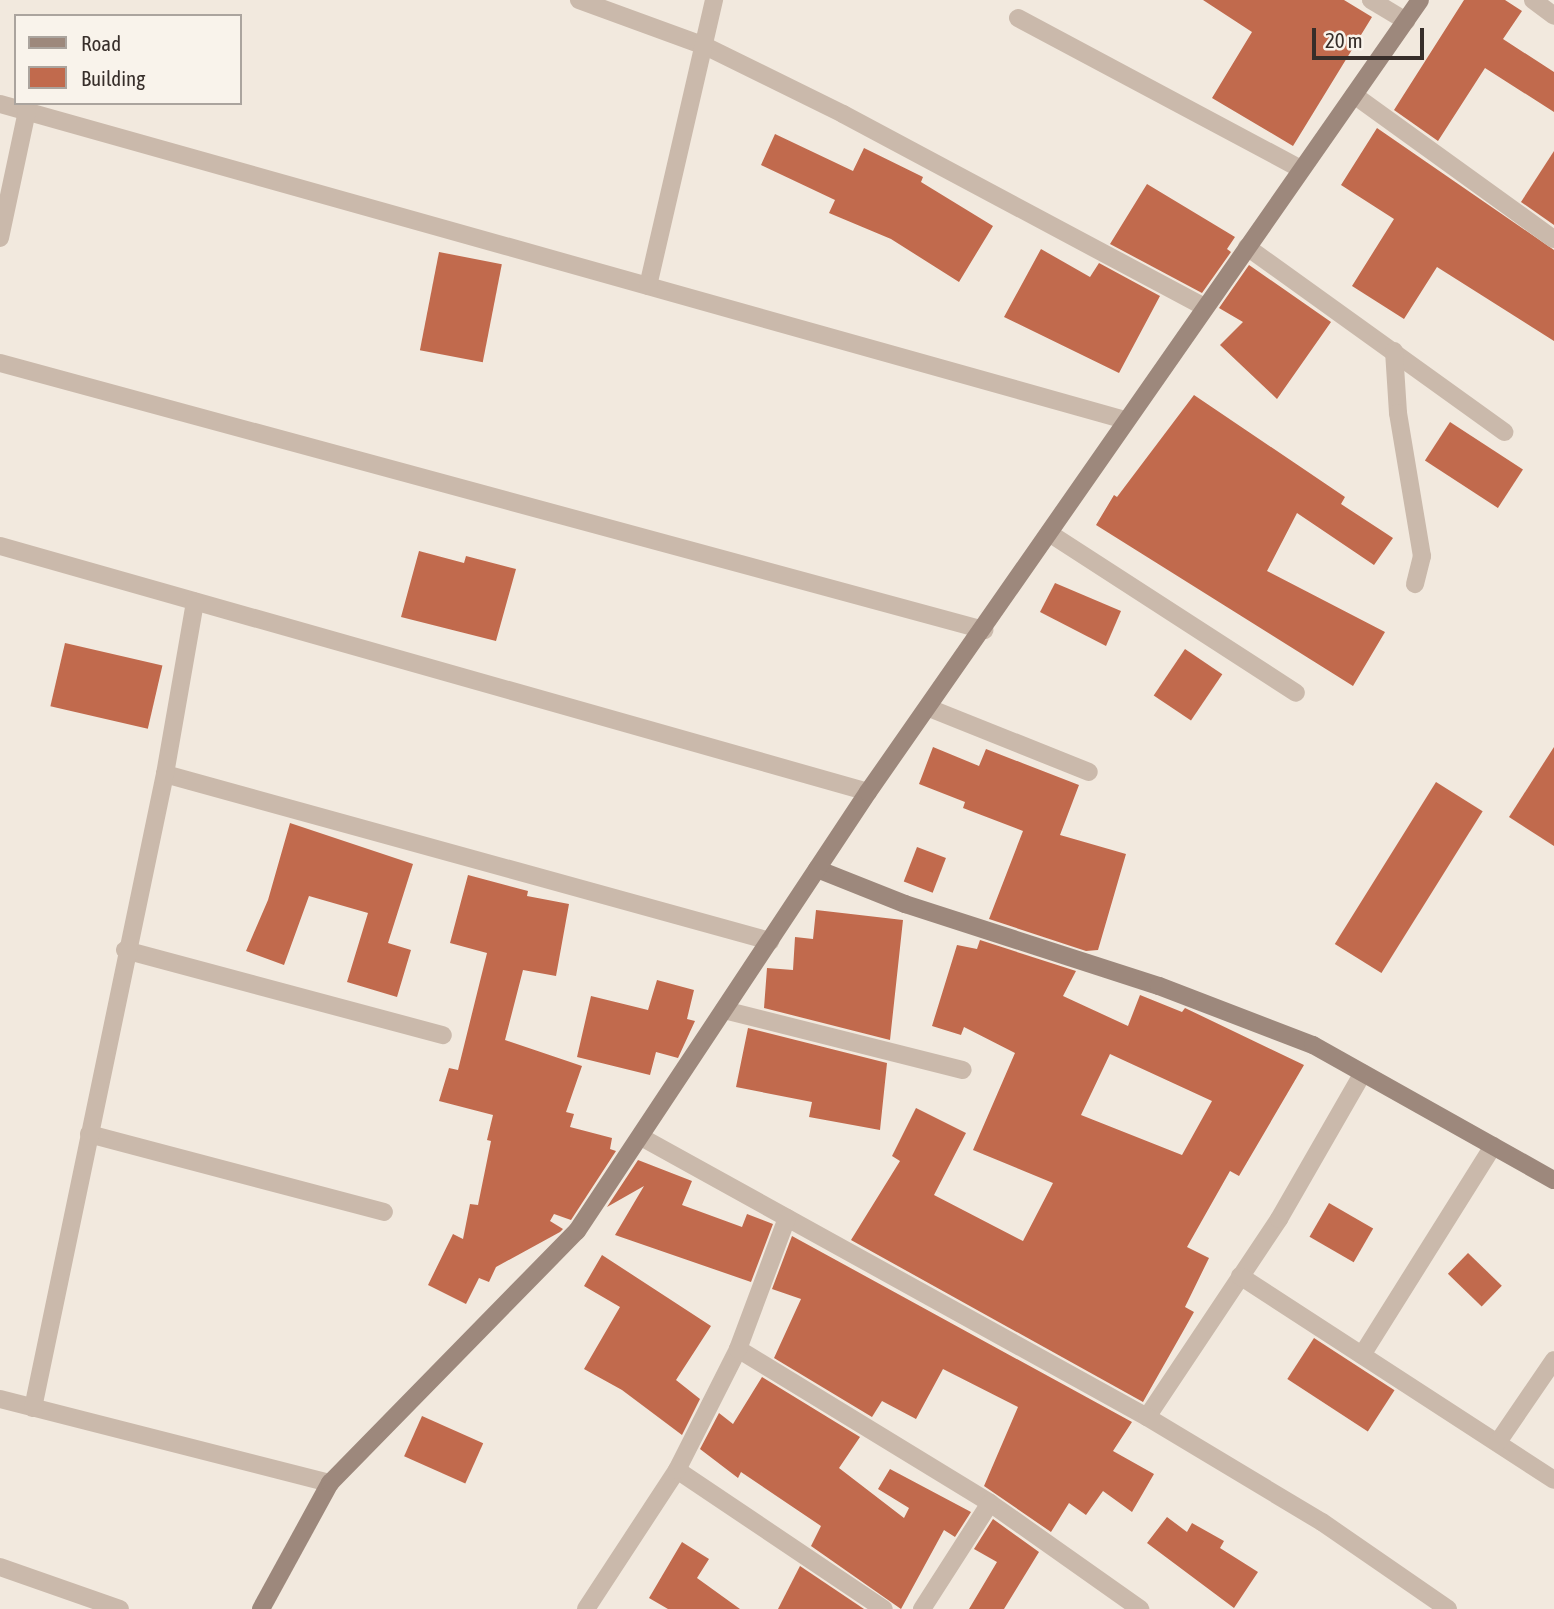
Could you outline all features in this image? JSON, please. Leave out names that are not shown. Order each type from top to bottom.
[{"type":"street","points":[[579,0],[705,46],[843,114],[1204,307]]},
{"type":"street","points":[[648,286],[714,0]]},
{"type":"street","points":[[1371,0],[1406,21]]},
{"type":"street","points":[[261,1609],[330,1483],[577,1231],[868,792],[984,630],[1125,420],[1420,0]]},
{"type":"street","points":[[1532,0],[1554,16]]},
{"type":"street","points":[[1018,18],[1301,169]]},
{"type":"street","points":[[1354,95],[1554,239]]},
{"type":"street","points":[[0,104],[1125,420]]},
{"type":"street","points":[[0,238],[27,111]]},
{"type":"street","points":[[1247,247],[1504,432]]},
{"type":"street","points":[[1394,351],[1398,413],[1422,556],[1415,584]]},
{"type":"street","points":[[0,363],[984,630]]},
{"type":"street","points":[[1049,533],[1296,693]]},
{"type":"street","points":[[0,546],[868,792]]},
{"type":"street","points":[[33,1408],[125,950],[165,774],[195,602]]},
{"type":"street","points":[[929,708],[1089,772]]},
{"type":"street","points":[[165,774],[770,942]]},
{"type":"street","points":[[817,869],[905,904],[1159,986],[1313,1045],[1554,1180]]},
{"type":"street","points":[[125,950],[443,1035]]},
{"type":"street","points":[[724,1010],[963,1070]]},
{"type":"street","points":[[1147,1417],[1240,1276],[1363,1073]]},
{"type":"street","points":[[89,1134],[384,1212]]},
{"type":"street","points":[[641,1137],[1147,1417],[1322,1522],[1448,1609]]},
{"type":"street","points":[[1362,1355],[1493,1146]]},
{"type":"street","points":[[594,1606],[677,1471],[738,1349],[787,1218]]},
{"type":"street","points":[[1240,1276],[1554,1479]]},
{"type":"street","points":[[738,1349],[990,1503],[1140,1609]]},
{"type":"street","points":[[1498,1442],[1554,1360]]},
{"type":"street","points":[[0,1399],[330,1483]]},
{"type":"street","points":[[677,1471],[884,1609]]},
{"type":"street","points":[[922,1609],[990,1503]]},
{"type":"street","points":[[0,1567],[120,1609]]},
{"type":"building","points":[[1203,0],[1344,0],[1372,17],[1293,146],[1212,98],[1252,32]]},
{"type":"building","points":[[1464,0],[1505,0],[1522,11],[1503,39],[1554,72],[1554,112],[1485,68],[1438,141],[1394,110]]},
{"type":"building","points":[[1377,128],[1554,250],[1554,341],[1437,267],[1404,319],[1352,286],[1394,219],[1341,185]]},
{"type":"building","points":[[775,134],[853,171],[864,148],[923,177],[921,182],[993,226],[959,282],[891,239],[829,213],[835,200],[761,165]]},
{"type":"building","points":[[1554,151],[1554,225],[1521,202]]},
{"type":"building","points":[[1147,184],[1235,237],[1227,249],[1231,252],[1202,293],[1110,244]]},
{"type":"building","points":[[1041,249],[1090,277],[1099,263],[1160,296],[1119,373],[1004,317]]},
{"type":"building","points":[[439,252],[502,264],[483,362],[420,350]]},
{"type":"building","points":[[1249,265],[1331,322],[1277,399],[1220,345],[1243,322],[1219,308]]},
{"type":"building","points":[[1194,395],[1345,497],[1341,504],[1393,538],[1374,565],[1297,513],[1267,571],[1385,632],[1353,686],[1096,525],[1114,495],[1117,497]]},
{"type":"building","points":[[1450,422],[1523,469],[1498,508],[1425,461]]},
{"type":"building","points":[[419,551],[464,563],[466,556],[516,569],[496,641],[401,617]]},
{"type":"building","points":[[1055,583],[1121,611],[1106,646],[1040,612]]},
{"type":"building","points":[[65,643],[162,665],[148,729],[50,706]]},
{"type":"building","points":[[1185,649],[1222,674],[1191,721],[1154,695]]},
{"type":"building","points":[[933,747],[979,766],[986,749],[1079,785],[1060,835],[1126,854],[1098,950],[1086,951],[989,919],[1023,831],[963,808],[965,802],[919,784]]},
{"type":"building","points":[[1554,747],[1554,846],[1509,817]]},
{"type":"building","points":[[1436,782],[1483,811],[1381,973],[1335,944]]},
{"type":"building","points":[[290,823],[413,864],[388,943],[411,950],[397,997],[347,982],[368,913],[309,896],[284,965],[246,951],[268,900]]},
{"type":"building","points":[[917,847],[946,858],[933,893],[904,882]]},
{"type":"building","points":[[468,875],[528,891],[527,896],[569,904],[556,976],[523,970],[505,1040],[582,1066],[566,1112],[574,1114],[570,1127],[612,1138],[610,1149],[616,1151],[571,1220],[554,1214],[550,1221],[563,1229],[496,1267],[489,1282],[479,1278],[466,1304],[428,1285],[453,1234],[463,1239],[470,1204],[478,1205],[491,1141],[487,1140],[493,1115],[439,1101],[449,1068],[458,1070],[487,953],[450,943]]},
{"type":"building","points":[[816,910],[903,920],[890,1040],[764,1008],[767,968],[793,970],[795,937],[813,939]]},
{"type":"building","points":[[980,940],[1076,971],[1063,996],[1128,1026],[1140,995],[1182,1012],[1185,1008],[1304,1065],[1239,1176],[1230,1171],[1187,1247],[1209,1258],[1185,1307],[1194,1312],[1143,1402],[851,1240],[900,1161],[892,1156],[916,1108],[966,1133],[934,1195],[1023,1241],[1053,1183],[973,1150],[1015,1053],[964,1027],[961,1035],[932,1026],[957,945],[977,949]],"holes":[[[1110,1054],[1212,1101],[1182,1155],[1081,1115]]]},
{"type":"building","points":[[657,980],[694,990],[687,1019],[695,1021],[678,1058],[656,1052],[650,1075],[577,1057],[591,996],[648,1010]]},
{"type":"building","points":[[748,1028],[887,1063],[880,1130],[809,1117],[812,1102],[736,1087]]},
{"type":"building","points":[[638,1160],[692,1181],[682,1205],[742,1227],[747,1214],[773,1224],[751,1282],[615,1235],[644,1186],[607,1207]]},
{"type":"building","points":[[1329,1203],[1373,1228],[1354,1262],[1310,1237]]},
{"type":"building","points":[[792,1236],[1132,1422],[1113,1451],[1154,1474],[1132,1512],[1103,1491],[1086,1515],[1069,1503],[1051,1532],[984,1486],[1018,1407],[943,1369],[916,1419],[882,1401],[872,1417],[774,1358],[801,1299],[772,1289]]},
{"type":"building","points":[[1468,1253],[1502,1286],[1482,1307],[1448,1274]]},
{"type":"building","points":[[602,1255],[711,1326],[676,1380],[700,1399],[682,1435],[622,1390],[584,1369],[620,1307],[584,1286]]},
{"type":"building","points":[[1314,1338],[1395,1390],[1368,1431],[1287,1379]]},
{"type":"building","points":[[762,1377],[860,1437],[839,1468],[904,1518],[909,1508],[878,1489],[890,1469],[971,1512],[955,1537],[944,1530],[901,1609],[811,1546],[821,1526],[741,1472],[738,1478],[700,1449],[719,1413],[733,1424]]},
{"type":"building","points":[[422,1416],[483,1443],[465,1483],[404,1456]]},
{"type":"building","points":[[1167,1517],[1187,1532],[1192,1523],[1224,1541],[1220,1548],[1258,1572],[1234,1608],[1147,1543]]},
{"type":"building","points":[[993,1519],[1039,1552],[1004,1609],[969,1609],[997,1562],[974,1549]]},
{"type":"building","points":[[682,1542],[709,1559],[697,1578],[740,1609],[668,1609],[649,1598]]},
{"type":"building","points":[[800,1566],[864,1609],[778,1609]]}]
